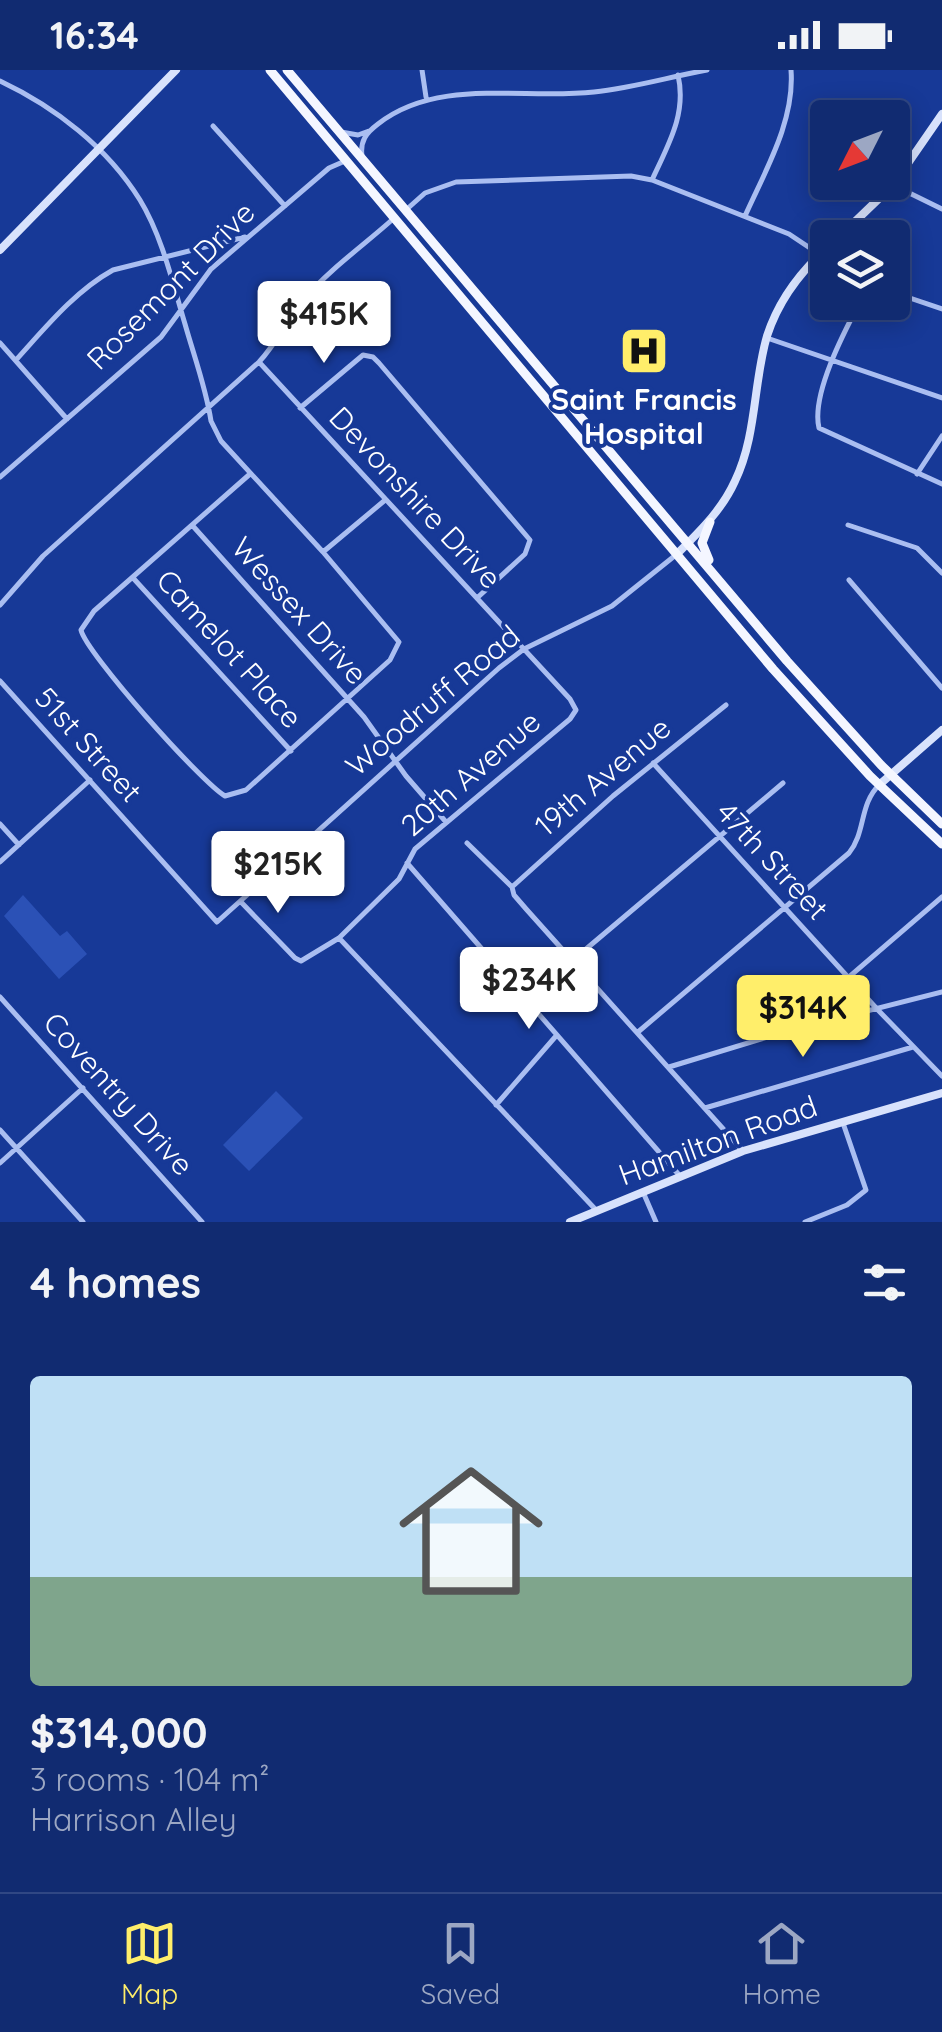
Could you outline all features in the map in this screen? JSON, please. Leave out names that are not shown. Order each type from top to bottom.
[{"type":"main road","points":[[270,70],[794,692],[879,785],[942,844]]},
{"type":"main road","points":[[287,70],[838,720],[942,824]]},
{"type":"main road","points":[[534,384],[570,418],[581,417]]},
{"type":"main road","points":[[710,522],[702,548],[720,573],[722,584]]},
{"type":"street","points":[[0,250],[176,70]]},
{"type":"street","points":[[422,70],[426,98]]},
{"type":"street","points":[[340,132],[358,135],[371,130],[401,108],[426,98],[595,92],[707,70]]},
{"type":"street","points":[[745,216],[785,120],[791,70]]},
{"type":"street","points":[[652,180],[682,108],[678,75]]},
{"type":"street","points":[[0,81],[43,102],[122,174],[141,202],[164,258],[220,441],[384,620],[399,642],[397,651],[253,784],[235,796],[225,796],[205,780],[84,641],[81,630],[98,608],[250,474]]},
{"type":"street","points":[[910,160],[942,114]]},
{"type":"street","points":[[213,126],[284,206]]},
{"type":"street","points":[[362,158],[362,142],[371,130]]},
{"type":"street","name":"Rosemont Drive","points":[[329,168],[337,152]]},
{"type":"street","name":"Rosemont Drive","points":[[0,477],[161,337],[198,283],[248,236],[329,168],[345,161]]},
{"type":"street","points":[[406,210],[438,188],[473,180],[603,174],[652,180],[788,234],[810,248]]},
{"type":"street","points":[[910,194],[942,209]]},
{"type":"street","points":[[859,220],[880,200]]},
{"type":"street","points":[[0,605],[43,556],[259,362],[308,294],[394,219]]},
{"type":"street","points":[[16,360],[54,318],[113,270],[248,236]]},
{"type":"street","name":"Woodruff Road","points":[[240,902],[524,648],[612,606],[710,522],[735,482],[748,445],[767,338],[788,292],[810,265]]},
{"type":"street","points":[[910,298],[942,309]]},
{"type":"street","points":[[851,320],[831,362],[819,428],[942,484]]},
{"type":"street","points":[[767,338],[942,398]]},
{"type":"street","points":[[0,343],[67,419]]},
{"type":"street","points":[[300,408],[366,354],[379,363],[530,540],[525,554],[477,598]]},
{"type":"street","name":"Devonshire Drive","points":[[259,362],[524,648],[576,710]]},
{"type":"street","points":[[916,474],[942,436]]},
{"type":"street","points":[[323,552],[384,501]]},
{"type":"street","points":[[848,525],[917,548],[942,573]]},
{"type":"street","name":"Wessex Drive","points":[[192,526],[347,697],[446,822]]},
{"type":"street","name":"Camelot Place","points":[[134,578],[291,750]]},
{"type":"street","points":[[849,580],[942,688]]},
{"type":"street","name":"51st Street","points":[[0,681],[217,922],[240,902]]},
{"type":"street","name":"19th Avenue","points":[[512,887],[653,763],[726,705]]},
{"type":"street","name":"20th Avenue","points":[[240,902],[295,958],[301,961],[313,956],[338,938],[399,879],[415,849],[576,710]]},
{"type":"street","points":[[638,1032],[854,848],[866,800],[942,730]]},
{"type":"street","name":"47th Street","points":[[653,763],[942,1076]]},
{"type":"street","points":[[0,862],[90,780]]},
{"type":"street","points":[[519,994],[573,960],[783,784]]},
{"type":"street","points":[[0,824],[19,845]]},
{"type":"street","points":[[468,843],[512,887],[514,895],[743,1152]]},
{"type":"street","points":[[407,863],[680,1176]]},
{"type":"street","points":[[784,1032],[942,897]]},
{"type":"street","points":[[338,938],[597,1211]]},
{"type":"street","points":[[668,1067],[784,1032],[942,992]]},
{"type":"street","name":"Coventry Drive","points":[[0,997],[202,1222]]},
{"type":"street","points":[[496,1105],[556,1036]]},
{"type":"street","points":[[704,1108],[913,1047]]},
{"type":"street","points":[[0,1163],[83,1088]]},
{"type":"street","name":"Hamilton Road","points":[[570,1222],[743,1152],[842,1120],[942,1094]]},
{"type":"street","points":[[806,1222],[847,1206],[866,1190],[842,1120]]},
{"type":"street","points":[[0,1130],[83,1222]]},
{"type":"street","points":[[643,1190],[656,1222]]},
{"type":"shaded area","points":[[23,895],[60,936],[67,931],[87,954],[59,979],[4,916]]},
{"type":"shaded area","points":[[276,1091],[303,1118],[249,1171],[223,1145]]},
{"type":"place","name":"Saint Francis Hospital","points":[[644,351]]}]
